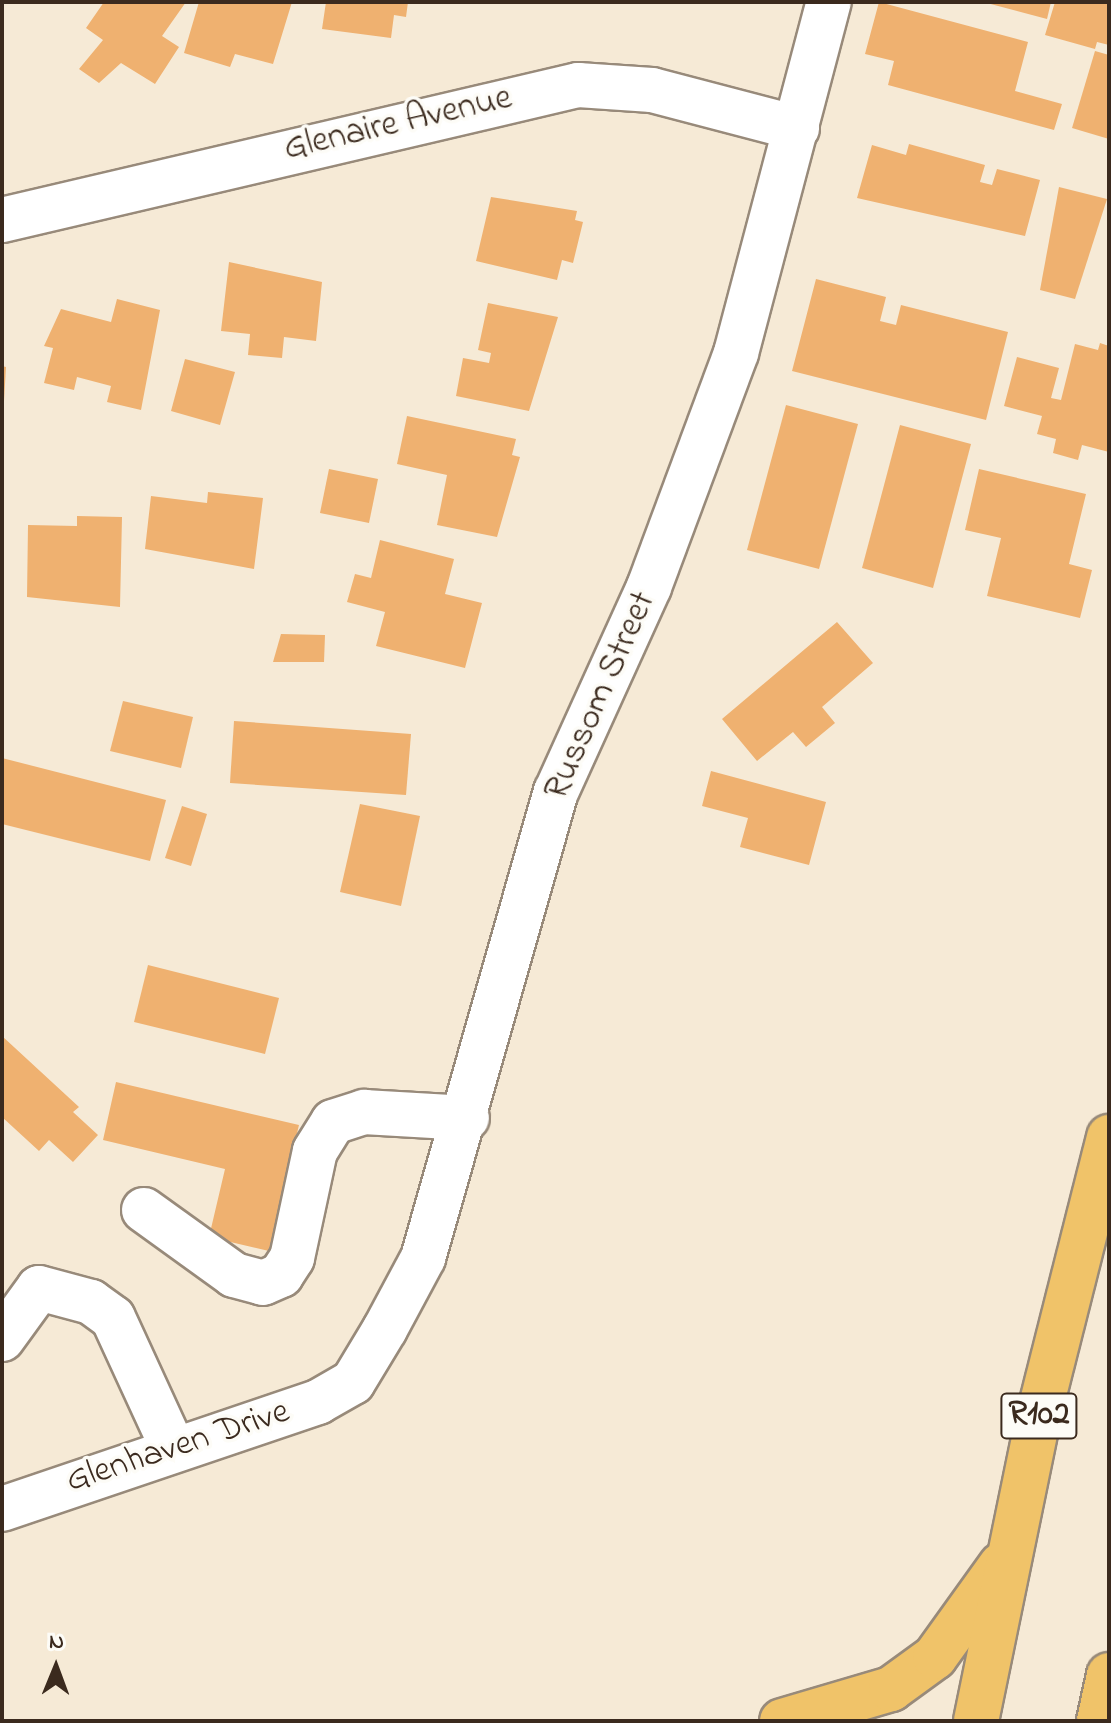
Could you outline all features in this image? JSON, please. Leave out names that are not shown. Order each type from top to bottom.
[{"type":"main road","name":"R102","points":[[976,1721],[1109,1137]]},
{"type":"main road","points":[[782,1721],[891,1689],[935,1657],[1014,1544]]},
{"type":"main road","points":[[1099,1721],[1109,1675]]},
{"type":"street","name":"Russom Street","points":[[353,1382],[423,1258],[467,1118],[556,792],[649,587],[736,353],[829,2]]},
{"type":"street","name":"Glenaire Avenue","points":[[7,211],[578,85],[652,90],[797,128]]},
{"type":"street","points":[[144,1210],[234,1275],[263,1283],[292,1258],[315,1151],[333,1122],[375,1111],[467,1118]]},
{"type":"street","points":[[2,1339],[39,1288],[91,1302],[113,1318],[172,1446]]},
{"type":"street","name":"Glenhaven Drive","points":[[2,1509],[172,1446],[318,1402],[353,1382]]},
{"type":"building","points":[[104,2],[186,2],[162,36],[179,47],[155,84],[121,63],[99,83],[79,69],[103,40],[86,28]]},
{"type":"building","points":[[199,2],[292,2],[273,64],[235,54],[230,67],[184,53]]},
{"type":"building","points":[[326,2],[408,2],[406,17],[394,15],[391,38],[322,29]]},
{"type":"building","points":[[879,2],[1028,42],[1015,91],[1062,104],[1054,130],[888,85],[894,61],[865,54]]},
{"type":"building","points":[[983,2],[1051,2],[1047,19]]},
{"type":"building","points":[[1055,2],[1109,2],[1109,45],[1097,42],[1095,49],[1045,35]]},
{"type":"building","points":[[1095,51],[1109,55],[1109,139],[1072,128]]},
{"type":"building","points":[[909,144],[985,165],[980,182],[992,185],[997,169],[1040,180],[1025,236],[857,198],[872,145],[906,155]]},
{"type":"building","points":[[1059,187],[1107,199],[1075,299],[1040,290]]},
{"type":"building","points":[[491,197],[577,211],[575,220],[583,222],[573,263],[562,260],[557,280],[476,261]]},
{"type":"building","points":[[229,262],[322,282],[316,341],[284,337],[282,358],[248,355],[250,334],[221,331]]},
{"type":"building","points":[[816,279],[886,297],[880,321],[896,325],[901,305],[1008,332],[986,420],[792,371]]},
{"type":"building","points":[[117,299],[160,310],[141,410],[107,402],[111,386],[77,377],[74,390],[44,383],[53,348],[44,346],[61,309],[111,322]]},
{"type":"building","points":[[488,303],[558,317],[529,411],[456,396],[463,358],[489,363],[491,353],[478,350]]},
{"type":"building","points":[[1100,343],[1109,346],[1109,452],[1082,445],[1078,460],[1053,453],[1056,439],[1037,434],[1042,416],[1004,406],[1017,357],[1059,368],[1051,398],[1061,400],[1075,344],[1098,350]]},
{"type":"building","points":[[185,359],[235,372],[220,425],[171,411]]},
{"type":"building","points":[[2,366],[6,367],[4,401],[2,401]]},
{"type":"building","points":[[786,405],[858,424],[819,569],[747,550]]},
{"type":"building","points":[[407,416],[516,439],[512,455],[520,457],[497,537],[437,525],[447,475],[397,464]]},
{"type":"building","points":[[900,425],[971,444],[933,588],[862,568]]},
{"type":"building","points":[[329,469],[378,479],[369,523],[320,513]]},
{"type":"building","points":[[979,469],[1086,494],[1069,564],[1092,570],[1080,618],[987,596],[1001,538],[965,530]]},
{"type":"building","points":[[208,492],[263,498],[254,569],[145,549],[151,496],[207,503]]},
{"type":"building","points":[[77,516],[122,517],[120,607],[27,597],[28,525],[77,526]]},
{"type":"building","points":[[380,540],[454,559],[445,594],[482,603],[465,668],[376,646],[385,612],[347,602],[355,574],[371,578]]},
{"type":"building","points":[[837,622],[873,663],[822,707],[835,723],[806,747],[793,732],[757,761],[722,719]]},
{"type":"building","points":[[281,634],[325,635],[324,662],[273,662]]},
{"type":"building","points":[[123,701],[193,717],[181,768],[110,751]]},
{"type":"building","points":[[234,721],[411,734],[406,795],[230,783]]},
{"type":"building","points":[[2,758],[166,800],[150,861],[2,824]]},
{"type":"building","points":[[711,771],[826,802],[809,865],[740,847],[748,818],[702,806]]},
{"type":"building","points":[[360,804],[420,816],[401,906],[340,892]]},
{"type":"building","points":[[182,806],[207,814],[191,866],[165,858]]},
{"type":"building","points":[[148,965],[279,998],[265,1054],[134,1022]]},
{"type":"building","points":[[2,1036],[79,1107],[73,1112],[98,1135],[73,1162],[49,1140],[39,1151],[2,1117]]},
{"type":"building","points":[[116,1082],[299,1125],[269,1251],[209,1237],[225,1169],[103,1140]]}]
